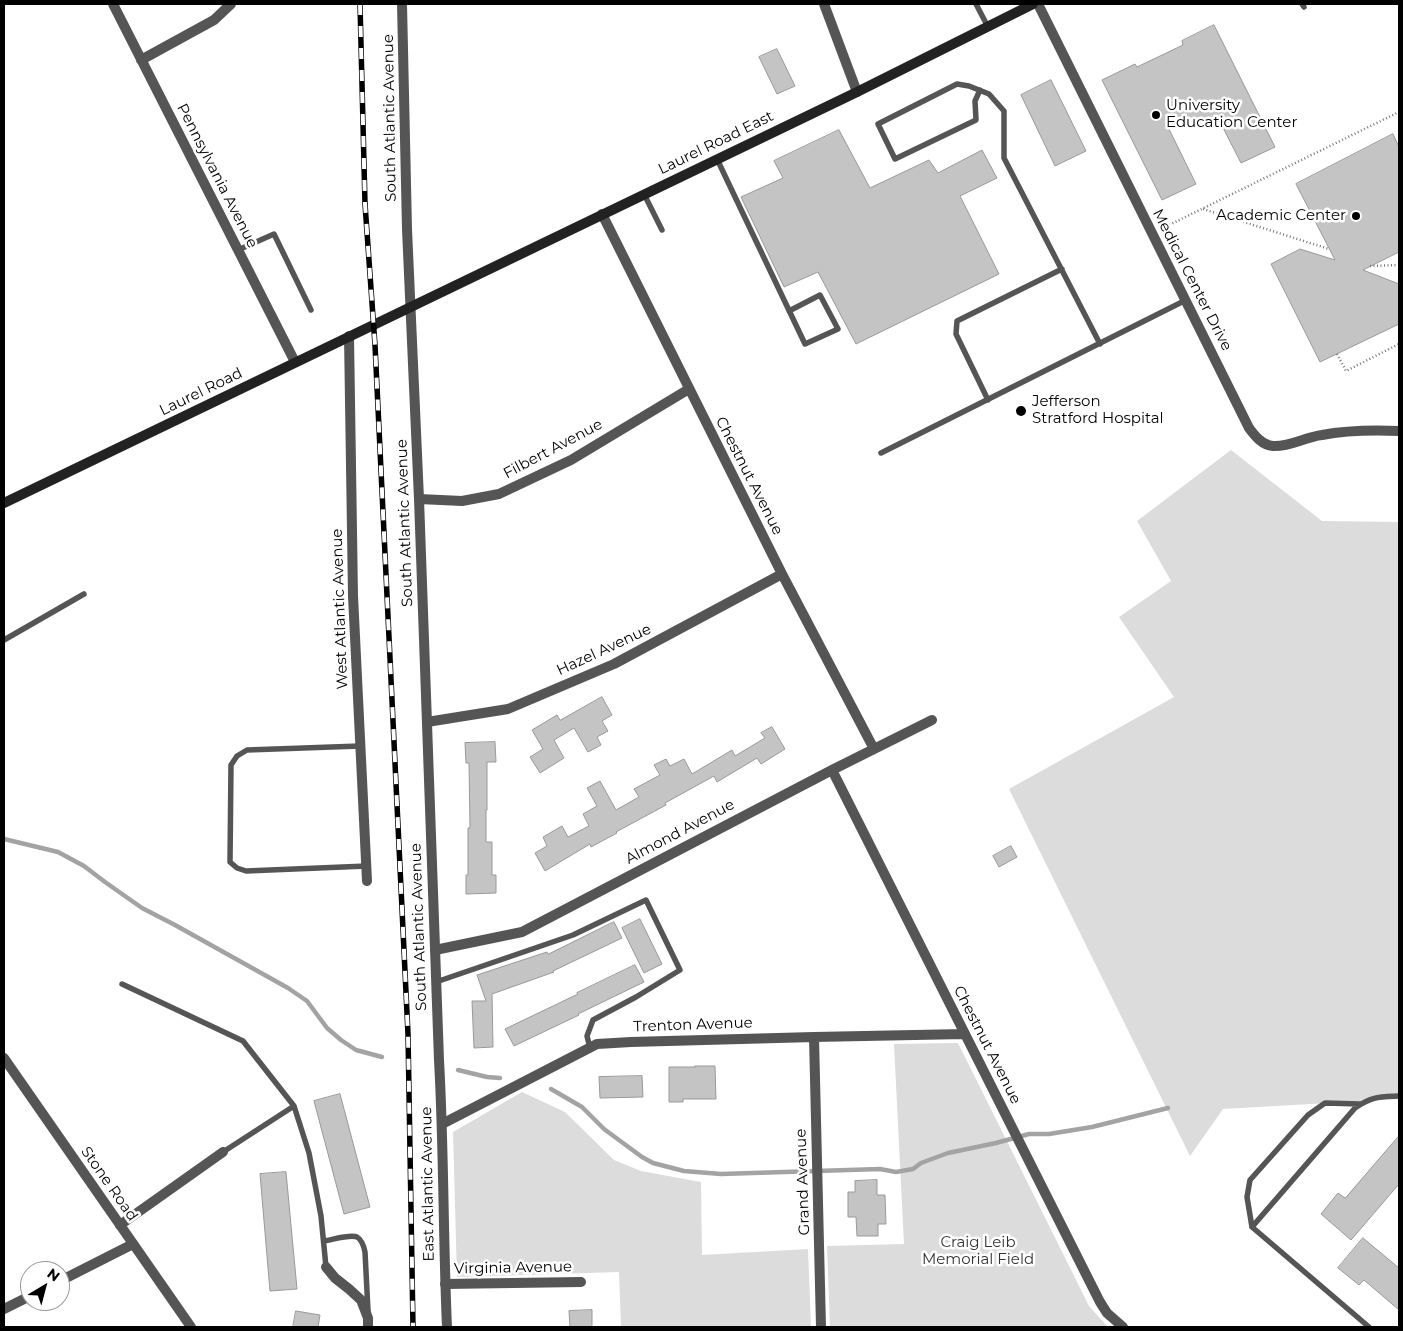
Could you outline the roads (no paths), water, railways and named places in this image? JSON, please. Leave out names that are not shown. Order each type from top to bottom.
[{"type":"main road","name":"Laurel Road East","points":[[410,307],[1034,4]]},
{"type":"main road","name":"Laurel Road","points":[[4,503],[410,307]]},
{"type":"street","name":"Pennsylvania Avenue","points":[[113,4],[295,362]]},
{"type":"street","points":[[141,60],[214,20],[231,4]]},
{"type":"street","name":"South Atlantic Avenue","points":[[402,4],[407,229],[420,500],[438,1041]]},
{"type":"street","points":[[824,4],[856,92]]},
{"type":"street","name":"Medical Center Drive","points":[[1038,4],[1249,428],[1258,440],[1271,446],[1288,445],[1320,435],[1354,430],[1399,431]]},
{"type":"street","name":"Chestnut Avenue","points":[[602,214],[782,574],[874,748]]},
{"type":"street","name":"West Atlantic Avenue","points":[[349,336],[353,596],[367,880]]},
{"type":"street","name":"Filbert Avenue","points":[[420,500],[462,501],[499,494],[571,460],[689,389]]},
{"type":"street","name":"Hazel Avenue","points":[[427,722],[508,709],[614,664],[782,574]]},
{"type":"street","name":"Almond Avenue","points":[[435,950],[522,932],[874,748],[932,720]]},
{"type":"street","name":"Chestnut Avenue","points":[[832,770],[1100,1302],[1107,1313],[1123,1327]]},
{"type":"street","name":"Trenton Avenue","points":[[442,1124],[597,1044],[965,1034]]},
{"type":"street","name":"Grand Avenue","points":[[814,1037],[821,1327]]},
{"type":"street","name":"East Atlantic Avenue","points":[[438,1041],[442,1124],[446,1327]]},
{"type":"street","name":"Stone Road","points":[[4,1058],[191,1327]]},
{"type":"street","points":[[120,1225],[223,1152]]},
{"type":"street","points":[[70,1276],[133,1244]]},
{"type":"street","points":[[326,1267],[334,1278],[361,1300],[368,1323]]},
{"type":"street","name":"Virginia Avenue","points":[[445,1284],[581,1282]]},
{"type":"street","points":[[4,1309],[20,1301]]},
{"type":"lane","points":[[976,4],[988,26]]},
{"type":"lane","points":[[980,90],[976,101],[976,120],[895,159],[878,124],[957,84],[970,86],[980,90],[989,94],[1004,111],[1004,158],[1100,344]]},
{"type":"lane","points":[[717,159],[789,311],[805,344],[838,329],[820,296],[789,311]]},
{"type":"lane","points":[[644,194],[662,230]]},
{"type":"lane","points":[[238,250],[274,234],[311,310]]},
{"type":"lane","points":[[988,400],[956,334],[957,321],[1062,269]]},
{"type":"lane","points":[[882,453],[1186,300]]},
{"type":"lane","points":[[4,640],[84,594]]},
{"type":"lane","points":[[360,746],[246,750],[237,756],[231,764],[230,862],[237,868],[246,871],[367,866]]},
{"type":"lane","points":[[436,982],[573,935],[646,900],[680,970],[593,1020],[587,1036],[590,1048]]},
{"type":"lane","points":[[122,984],[243,1041],[294,1106],[309,1153],[321,1216],[326,1267]]},
{"type":"lane","points":[[1252,1227],[1355,1108],[1368,1099],[1382,1096],[1399,1096]]},
{"type":"lane","points":[[1360,1104],[1325,1103],[1308,1115],[1250,1180],[1247,1197],[1252,1227],[1369,1327]]},
{"type":"lane","points":[[223,1152],[294,1106]]},
{"type":"lane","points":[[324,1241],[349,1236],[357,1237],[362,1242],[365,1252],[368,1286],[368,1323]]},
{"type":"waterway","points":[[4,839],[58,852],[84,866],[142,908],[288,988],[307,1001],[327,1028],[356,1050],[382,1057]]},
{"type":"waterway","points":[[458,1070],[500,1078]]},
{"type":"waterway","points":[[551,1089],[582,1107],[604,1129],[653,1163],[684,1171],[721,1174],[880,1169],[896,1172],[913,1169],[921,1163],[948,1153],[1029,1134],[1049,1134],[1092,1127],[1168,1108]]},
{"type":"railway","points":[[360,4],[365,204],[375,345],[408,1034],[413,1327]]},
{"type":"place","name":"University Education Center","points":[[1156,115]]},
{"type":"place","name":"Academic Center","points":[[1356,216]]},
{"type":"place","name":"Jefferson Stratford Hospital","points":[[1021,411]]},
{"type":"park label","name":"Craig Leib Memorial Field","points":[[978,1252]]}]
